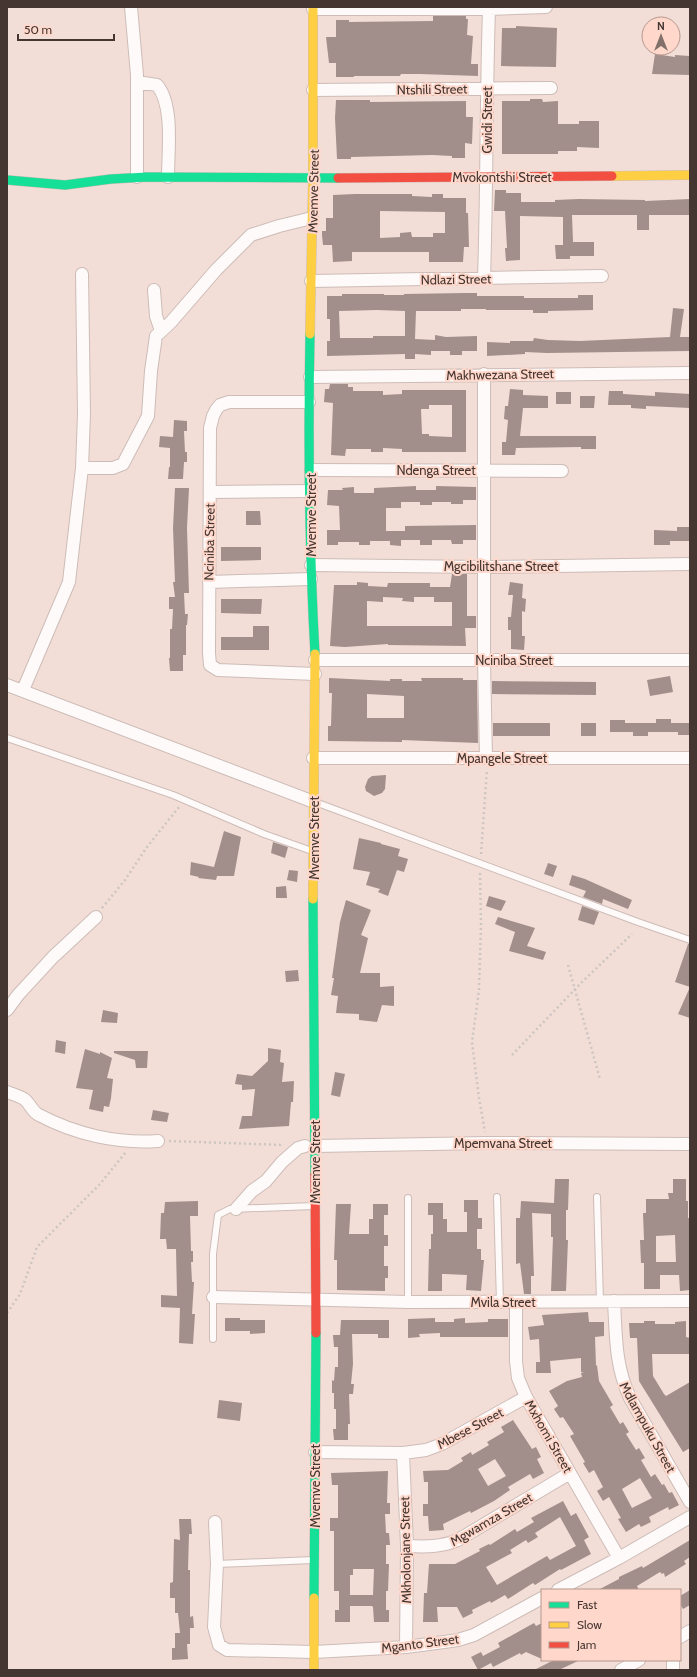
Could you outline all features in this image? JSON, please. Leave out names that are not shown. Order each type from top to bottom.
[{"type":"street","points":[[131,7],[137,82],[137,177]]},
{"type":"street","points":[[313,8],[489,9],[546,7]]},
{"type":"street","name":"Mvemve Street","points":[[313,8],[313,178],[309,402],[311,470],[311,579],[314,660],[314,852],[310,1146],[315,1206],[316,1300],[314,1670]]},
{"type":"street","name":"Gwidi Street","points":[[484,278],[489,9]]},
{"type":"street","points":[[137,82],[157,85],[163,91],[168,120],[168,177]]},
{"type":"street","name":"Ntshili Street","points":[[313,90],[551,88]]},
{"type":"street","name":"Mvokontshi Street","points":[[7,180],[65,185],[137,177],[313,178],[690,175]]},
{"type":"street","points":[[82,468],[113,468],[123,464],[148,416],[151,371],[156,336],[171,322],[216,270],[251,235],[312,218]]},
{"type":"street","points":[[23,690],[70,582],[82,468],[84,414],[82,274]]},
{"type":"street","name":"Ndlazi Street","points":[[311,281],[602,276]]},
{"type":"street","points":[[154,290],[156,316],[162,331]]},
{"type":"street","name":"Makhwezana Street","points":[[310,377],[690,373]]},
{"type":"street","points":[[484,374],[483,469],[486,758]]},
{"type":"street","name":"Nciniba Street","points":[[309,402],[229,402],[220,405],[212,416],[210,428],[209,653],[210,665],[218,670],[314,674]]},
{"type":"street","name":"Ndenga Street","points":[[311,470],[483,469],[562,471]]},
{"type":"street","points":[[210,492],[311,491]]},
{"type":"street","name":"Mgcibilitshane Street","points":[[311,565],[485,567],[690,564]]},
{"type":"street","points":[[209,582],[311,579]]},
{"type":"street","name":"Nciniba Street","points":[[314,660],[690,660]]},
{"type":"street","points":[[7,685],[314,802]]},
{"type":"street","name":"Mpangele Street","points":[[313,758],[690,758]]},
{"type":"street","points":[[7,1010],[18,995],[53,957],[96,916]]},
{"type":"street","points":[[7,1092],[25,1099],[36,1114],[79,1132],[109,1139],[139,1142],[158,1141]]},
{"type":"street","name":"Mpemvana Street","points":[[310,1146],[487,1143],[690,1144]]},
{"type":"street","points":[[236,1209],[252,1191],[266,1181],[282,1162],[298,1148],[310,1146]]},
{"type":"street","name":"Mvila Street","points":[[213,1297],[500,1303],[690,1301]]},
{"type":"street","name":"Mdlampuku Street","points":[[614,1301],[618,1364],[622,1380],[630,1398],[690,1502]]},
{"type":"street","name":"Mxhomi Street","points":[[516,1303],[516,1361],[518,1378],[526,1397],[619,1558]]},
{"type":"street","name":"Mbese Street","points":[[315,1452],[403,1452],[426,1450],[442,1444],[526,1397]]},
{"type":"street","name":"Mkholonjane Street","points":[[403,1452],[407,1546],[406,1647]]},
{"type":"street","name":"Mgwamza Street","points":[[407,1546],[429,1548],[444,1546],[458,1540],[570,1473]]},
{"type":"street","points":[[560,1589],[619,1558],[690,1517]]},
{"type":"street","name":"Mganto Street","points":[[215,1522],[217,1564],[214,1628],[219,1645],[227,1650],[314,1652],[406,1647],[458,1640],[474,1634],[541,1599]]},
{"type":"street","points":[[681,1636],[690,1631]]},
{"type":"street","points":[[621,1670],[637,1661]]},
{"type":"lane","points":[[7,738],[184,800],[264,834],[314,852]]},
{"type":"lane","points":[[314,802],[690,940]]},
{"type":"lane","points":[[497,1197],[500,1303]]},
{"type":"lane","points":[[597,1197],[600,1302]]},
{"type":"lane","points":[[408,1198],[408,1302]]},
{"type":"lane","points":[[213,1339],[213,1254],[218,1215],[230,1209],[315,1206]]},
{"type":"lane","points":[[217,1564],[314,1560]]},
{"type":"path","points":[[486,758],[487,784],[483,805],[480,863],[481,930],[479,990],[472,1042],[479,1098],[487,1143]]},
{"type":"path","points":[[96,916],[125,880],[147,847],[184,800]]},
{"type":"path","points":[[512,1055],[574,989],[632,934]]},
{"type":"path","points":[[568,965],[600,1079]]},
{"type":"path","points":[[158,1141],[310,1146]]},
{"type":"path","points":[[7,1313],[20,1294],[37,1247],[100,1184],[129,1150]]},
{"type":"building","points":[[433,16],[466,16],[466,19],[468,19],[467,35],[473,36],[471,64],[478,64],[478,76],[401,74],[400,76],[336,77],[336,63],[329,63],[326,37],[336,37],[336,20],[349,20],[349,22],[433,21]]},
{"type":"building","points":[[516,26],[557,28],[556,67],[501,66],[502,28],[516,28]]},
{"type":"building","points":[[655,56],[690,56],[689,75],[652,74]]},
{"type":"building","points":[[530,99],[542,99],[543,102],[558,101],[558,124],[579,124],[579,121],[599,121],[599,148],[577,147],[577,151],[558,151],[558,154],[502,154],[502,101],[530,101]]},
{"type":"building","points":[[336,100],[370,100],[370,102],[466,101],[466,117],[473,117],[472,144],[465,143],[465,158],[432,155],[351,157],[351,159],[337,159],[335,118]]},
{"type":"building","points":[[495,190],[506,190],[506,193],[521,193],[521,202],[555,202],[555,200],[579,199],[645,201],[690,199],[690,215],[649,215],[649,230],[637,230],[637,215],[572,215],[573,242],[594,242],[594,256],[570,256],[570,259],[556,259],[555,245],[563,245],[563,217],[520,216],[520,260],[506,261],[505,248],[507,248],[505,211],[494,211]]},
{"type":"building","points":[[412,194],[412,196],[432,197],[432,194],[443,194],[443,198],[466,198],[469,247],[464,247],[463,262],[429,262],[429,252],[352,252],[352,261],[333,262],[332,245],[323,245],[322,231],[326,231],[326,218],[333,218],[333,195]],"holes":[[[380,211],[445,212],[445,233],[433,233],[433,237],[412,237],[411,232],[400,233],[400,237],[380,238]]]},
{"type":"building","points":[[477,293],[477,296],[524,296],[524,298],[578,298],[578,295],[593,295],[593,310],[548,311],[548,313],[533,313],[533,310],[486,309],[461,309],[461,311],[416,311],[415,339],[435,340],[435,335],[446,337],[477,336],[477,351],[462,351],[462,355],[450,355],[450,351],[431,351],[431,355],[415,354],[415,359],[405,359],[405,354],[327,356],[327,341],[330,341],[330,319],[327,319],[327,296],[342,296],[342,294]],"holes":[[[339,311],[405,311],[405,336],[340,338]]]},
{"type":"building","points":[[673,308],[684,309],[680,337],[690,337],[690,351],[525,352],[525,354],[487,356],[487,342],[510,343],[510,341],[533,341],[534,338],[580,341],[670,337]]},
{"type":"building","points":[[330,384],[348,384],[348,387],[353,387],[353,391],[383,391],[383,395],[402,394],[402,390],[466,390],[466,452],[402,452],[402,449],[383,448],[383,452],[371,452],[371,449],[346,449],[345,456],[331,455],[333,403],[324,402],[325,389],[329,389]],"holes":[[[429,405],[452,405],[452,437],[429,436],[429,434],[422,434],[421,409],[429,409]]]},
{"type":"building","points":[[510,389],[523,390],[523,395],[548,396],[548,408],[523,408],[520,436],[596,436],[596,449],[581,449],[581,447],[516,448],[515,455],[502,455],[502,442],[506,442],[508,420],[504,419],[505,406],[508,406]]},
{"type":"building","points":[[609,391],[623,391],[623,394],[655,396],[655,392],[690,394],[690,408],[646,406],[646,409],[631,408],[631,405],[608,405]]},
{"type":"building","points":[[556,392],[571,392],[571,404],[556,404]]},
{"type":"building","points":[[580,396],[595,396],[594,408],[580,408]]},
{"type":"building","points":[[174,420],[187,421],[187,431],[184,431],[187,462],[184,462],[183,479],[168,479],[170,467],[170,448],[159,447],[160,436],[173,437]]},
{"type":"building","points":[[416,486],[416,490],[436,490],[436,486],[476,487],[476,500],[463,500],[463,504],[451,504],[451,502],[432,502],[432,505],[420,505],[420,502],[401,502],[401,508],[386,508],[386,531],[405,531],[405,526],[476,525],[476,540],[463,540],[463,544],[452,544],[451,540],[432,540],[432,545],[420,545],[420,540],[401,540],[401,546],[390,545],[390,541],[370,541],[370,545],[359,545],[359,542],[338,542],[338,545],[327,545],[327,530],[340,530],[339,506],[327,505],[328,490],[343,490],[342,488],[354,487],[354,493],[374,493],[374,488]]},
{"type":"building","points":[[175,488],[189,488],[187,528],[189,593],[184,593],[185,614],[188,614],[186,625],[186,655],[183,655],[183,671],[170,671],[169,658],[170,629],[172,629],[173,609],[169,609],[169,597],[175,597],[173,582],[175,582],[173,528]]},
{"type":"building","points":[[246,511],[260,511],[261,525],[246,525]]},
{"type":"building","points":[[677,527],[690,527],[690,541],[670,541],[670,545],[654,545],[654,530],[677,531]]},
{"type":"building","points":[[221,547],[261,547],[261,560],[221,561]]},
{"type":"building","points":[[452,574],[467,574],[467,616],[476,616],[476,628],[465,628],[466,646],[388,644],[345,647],[330,646],[334,585],[357,585],[357,582],[368,583],[368,586],[387,587],[388,583],[430,583],[430,587],[450,587]],"holes":[[[383,597],[403,598],[402,601],[414,602],[414,597],[434,597],[434,602],[452,602],[452,626],[367,626],[367,601],[383,602]]]},
{"type":"building","points":[[510,582],[523,584],[522,598],[526,599],[525,612],[522,611],[522,636],[525,636],[524,650],[511,649],[511,630],[508,630],[508,617],[511,617],[513,595],[508,595]]},
{"type":"building","points":[[221,599],[262,599],[261,614],[221,613]]},
{"type":"building","points":[[253,626],[269,626],[269,650],[221,650],[221,637],[253,637]]},
{"type":"building","points":[[670,676],[673,692],[650,696],[647,680]]},
{"type":"building","points":[[329,678],[390,681],[390,679],[402,679],[402,681],[422,681],[421,678],[463,678],[463,680],[477,680],[478,743],[402,740],[402,742],[328,741],[328,726],[331,726],[332,693],[329,693]],"holes":[[[367,694],[404,696],[404,718],[367,718]]]},
{"type":"building","points":[[492,681],[596,682],[596,695],[492,694]]},
{"type":"building","points":[[656,719],[671,719],[671,723],[690,723],[690,735],[678,735],[678,732],[648,732],[648,736],[633,736],[633,732],[610,732],[610,720],[625,720],[625,723],[656,723]]},
{"type":"building","points":[[493,723],[550,723],[550,736],[493,736]]},
{"type":"building","points":[[581,723],[596,723],[596,736],[581,736]]},
{"type":"building","points":[[386,775],[385,789],[382,793],[374,796],[366,791],[365,787],[368,779],[372,776]]},
{"type":"building","points":[[224,831],[241,837],[234,876],[217,876],[216,880],[198,878],[199,877],[190,875],[191,862],[214,867]]},
{"type":"building","points":[[359,838],[400,849],[398,856],[408,859],[404,872],[397,870],[388,896],[378,892],[380,889],[366,885],[370,872],[353,869]]},
{"type":"building","points":[[273,842],[288,847],[285,858],[271,853]]},
{"type":"building","points":[[548,863],[557,866],[553,877],[544,874]]},
{"type":"building","points":[[289,870],[298,871],[297,882],[287,880]]},
{"type":"building","points":[[572,875],[585,879],[632,900],[628,909],[603,899],[602,904],[583,897],[586,891],[569,885]]},
{"type":"building","points":[[286,886],[287,898],[276,898],[276,887]]},
{"type":"building","points":[[489,896],[506,901],[501,911],[486,906]]},
{"type":"building","points":[[346,900],[371,910],[361,935],[368,938],[360,973],[380,973],[380,987],[394,986],[394,1006],[382,1005],[377,1022],[359,1020],[359,1014],[336,1013],[338,996],[331,995],[340,922]]},
{"type":"building","points":[[582,906],[599,912],[594,925],[578,920]]},
{"type":"building","points":[[498,917],[535,928],[527,946],[546,952],[543,960],[509,951],[515,932],[495,924]]},
{"type":"building","points":[[688,944],[690,944],[690,987],[675,982]]},
{"type":"building","points":[[298,970],[299,981],[286,982],[285,971]]},
{"type":"building","points":[[690,987],[690,1018],[678,1014]]},
{"type":"building","points":[[103,1010],[118,1013],[117,1023],[101,1022]]},
{"type":"building","points":[[56,1040],[66,1042],[65,1054],[55,1052]]},
{"type":"building","points":[[268,1048],[281,1050],[280,1062],[284,1063],[282,1082],[294,1081],[293,1102],[291,1102],[289,1126],[239,1129],[242,1116],[252,1116],[255,1089],[242,1090],[242,1085],[235,1084],[237,1074],[252,1076],[268,1061]]},
{"type":"building","points":[[85,1049],[100,1054],[100,1052],[112,1058],[107,1078],[113,1079],[111,1098],[109,1107],[104,1106],[103,1112],[89,1109],[93,1090],[76,1088]]},
{"type":"building","points":[[114,1051],[148,1051],[147,1068],[136,1068],[135,1060],[114,1053]]},
{"type":"building","points":[[335,1072],[345,1074],[340,1097],[331,1095]]},
{"type":"building","points":[[153,1110],[169,1113],[167,1122],[151,1120]]},
{"type":"building","points":[[555,1179],[569,1179],[568,1210],[566,1210],[566,1240],[568,1240],[566,1291],[551,1291],[553,1237],[551,1237],[551,1214],[532,1213],[534,1276],[531,1276],[531,1294],[524,1294],[520,1263],[516,1264],[516,1218],[520,1218],[521,1201],[554,1203]]},
{"type":"building","points":[[673,1179],[686,1179],[686,1201],[688,1201],[688,1218],[690,1218],[690,1290],[680,1291],[679,1275],[660,1275],[660,1289],[644,1289],[644,1263],[641,1263],[640,1240],[644,1240],[643,1213],[646,1213],[646,1199],[669,1199],[668,1193],[673,1193]],"holes":[[[675,1235],[676,1262],[656,1262],[656,1236]]]},
{"type":"building","points":[[464,1200],[478,1200],[478,1218],[482,1218],[482,1229],[477,1229],[477,1249],[481,1249],[481,1260],[484,1260],[481,1291],[466,1290],[467,1275],[442,1274],[442,1291],[428,1291],[429,1249],[431,1249],[431,1234],[433,1234],[433,1215],[428,1215],[428,1203],[443,1203],[443,1219],[447,1219],[447,1232],[467,1232],[467,1212],[464,1212]]},
{"type":"building","points":[[198,1201],[198,1216],[190,1216],[191,1251],[193,1251],[193,1262],[191,1262],[192,1282],[194,1282],[192,1314],[195,1314],[193,1344],[179,1343],[180,1308],[161,1307],[161,1295],[177,1296],[176,1249],[167,1249],[166,1239],[160,1239],[161,1213],[164,1213],[165,1202]]},
{"type":"building","points":[[336,1204],[351,1204],[349,1234],[369,1234],[369,1219],[373,1219],[373,1204],[388,1204],[388,1215],[384,1215],[384,1235],[388,1235],[388,1246],[384,1246],[384,1266],[388,1266],[388,1278],[385,1278],[385,1291],[337,1290],[337,1260],[334,1260]]},
{"type":"building","points":[[588,1312],[589,1322],[604,1322],[604,1336],[595,1337],[596,1366],[597,1365],[599,1381],[613,1405],[610,1407],[620,1424],[623,1422],[629,1432],[626,1434],[636,1450],[639,1448],[645,1458],[641,1460],[651,1477],[655,1474],[662,1485],[664,1484],[669,1493],[672,1492],[679,1505],[669,1510],[668,1507],[649,1517],[651,1522],[641,1527],[639,1524],[626,1532],[618,1519],[621,1518],[609,1497],[603,1501],[597,1491],[603,1487],[594,1470],[589,1473],[583,1463],[585,1462],[570,1436],[574,1434],[563,1417],[560,1418],[554,1409],[558,1406],[549,1391],[567,1381],[582,1377],[581,1373],[584,1372],[581,1372],[581,1358],[550,1361],[551,1373],[536,1373],[536,1362],[540,1362],[539,1339],[530,1340],[528,1327],[544,1325],[542,1315]],"holes":[[[640,1478],[652,1498],[632,1508],[622,1489]]]},
{"type":"building","points":[[225,1318],[240,1318],[240,1320],[265,1320],[265,1333],[250,1334],[250,1331],[225,1331]]},
{"type":"building","points":[[435,1318],[435,1322],[454,1322],[454,1319],[465,1318],[465,1323],[488,1322],[488,1319],[508,1319],[508,1337],[440,1337],[440,1333],[419,1334],[420,1337],[408,1338],[408,1319]]},
{"type":"building","points":[[341,1320],[389,1320],[389,1338],[378,1338],[378,1334],[352,1334],[353,1364],[351,1384],[354,1384],[353,1394],[349,1394],[350,1424],[348,1424],[348,1440],[334,1440],[333,1429],[336,1429],[336,1409],[334,1409],[332,1380],[334,1381],[335,1367],[338,1367],[338,1347],[334,1347],[333,1335],[340,1335]]},
{"type":"building","points":[[644,1321],[655,1321],[655,1324],[675,1324],[675,1322],[686,1321],[686,1337],[690,1338],[690,1354],[652,1354],[653,1376],[666,1396],[690,1382],[690,1448],[683,1452],[639,1381],[637,1338],[630,1338],[629,1323],[644,1323]]},
{"type":"building","points":[[219,1400],[242,1403],[240,1421],[217,1418]]},
{"type":"building","points":[[513,1420],[532,1449],[536,1447],[541,1457],[537,1459],[544,1473],[533,1479],[530,1474],[508,1487],[510,1490],[494,1501],[471,1513],[470,1511],[443,1524],[444,1530],[429,1531],[428,1516],[423,1516],[423,1504],[428,1504],[428,1482],[424,1482],[423,1471],[448,1470],[463,1461],[461,1458],[471,1452],[472,1455],[489,1445],[487,1442],[504,1432],[501,1427]],"holes":[[[495,1459],[506,1476],[488,1486],[478,1469]]]},
{"type":"building","points":[[388,1471],[387,1503],[390,1503],[390,1514],[385,1514],[386,1533],[389,1533],[390,1545],[386,1545],[386,1564],[389,1564],[388,1591],[386,1591],[386,1610],[389,1610],[389,1622],[374,1622],[372,1606],[350,1606],[350,1622],[335,1622],[335,1610],[339,1610],[339,1591],[334,1591],[334,1531],[330,1531],[330,1518],[338,1518],[338,1485],[332,1485],[331,1473]],"holes":[[[353,1569],[374,1569],[373,1595],[350,1595],[350,1575],[353,1575]]]},
{"type":"building","points":[[563,1501],[571,1516],[576,1513],[589,1537],[584,1540],[591,1554],[561,1570],[560,1569],[535,1585],[533,1583],[508,1599],[505,1595],[491,1603],[490,1601],[472,1610],[473,1613],[463,1618],[457,1607],[437,1607],[438,1622],[423,1622],[424,1593],[427,1593],[429,1564],[455,1564],[480,1551],[479,1549],[489,1544],[490,1545],[515,1529],[517,1532],[534,1522],[531,1518]],"holes":[[[560,1517],[576,1546],[550,1560],[547,1556],[497,1585],[486,1567],[512,1553],[510,1550],[526,1540],[528,1543],[538,1537],[535,1533]]]},
{"type":"building","points":[[179,1519],[191,1519],[192,1534],[189,1534],[188,1570],[190,1570],[190,1617],[193,1616],[194,1628],[190,1628],[190,1644],[187,1644],[188,1659],[172,1660],[172,1648],[175,1648],[175,1633],[180,1633],[178,1613],[175,1613],[175,1598],[170,1598],[170,1583],[173,1582],[174,1539],[180,1540]]},
{"type":"building","points":[[690,1540],[690,1557],[684,1561],[686,1564],[665,1577],[664,1573],[662,1574],[660,1572],[637,1586],[638,1589],[600,1589],[619,1579],[619,1577],[642,1566],[643,1568]]},
{"type":"building","points":[[690,1590],[690,1605],[683,1609],[681,1606],[681,1595]]},
{"type":"building","points":[[534,1623],[536,1626],[541,1624],[541,1659],[526,1652],[521,1655],[520,1653],[493,1667],[491,1663],[478,1670],[471,1657],[481,1652],[483,1656],[500,1647],[498,1643]]},
{"type":"building","points":[[552,1661],[578,1661],[559,1670],[534,1670]]},
{"type":"traffic: fast","points":[[7,180],[65,185],[111,179],[147,177],[338,178]]},
{"type":"traffic: fast","points":[[310,334],[309,414],[311,574],[315,654]]},
{"type":"traffic: fast","points":[[313,899],[315,1174]]},
{"type":"traffic: fast","points":[[314,1598],[316,1333]]},
{"type":"traffic: slow","points":[[310,334],[313,178],[313,7]]},
{"type":"traffic: slow","points":[[612,176],[690,175]]},
{"type":"traffic: slow","points":[[313,899],[315,654]]},
{"type":"traffic: slow","points":[[314,1598],[314,1670]]},
{"type":"traffic: jam","points":[[338,178],[612,176]]},
{"type":"traffic: jam","points":[[315,1174],[316,1333]]}]
